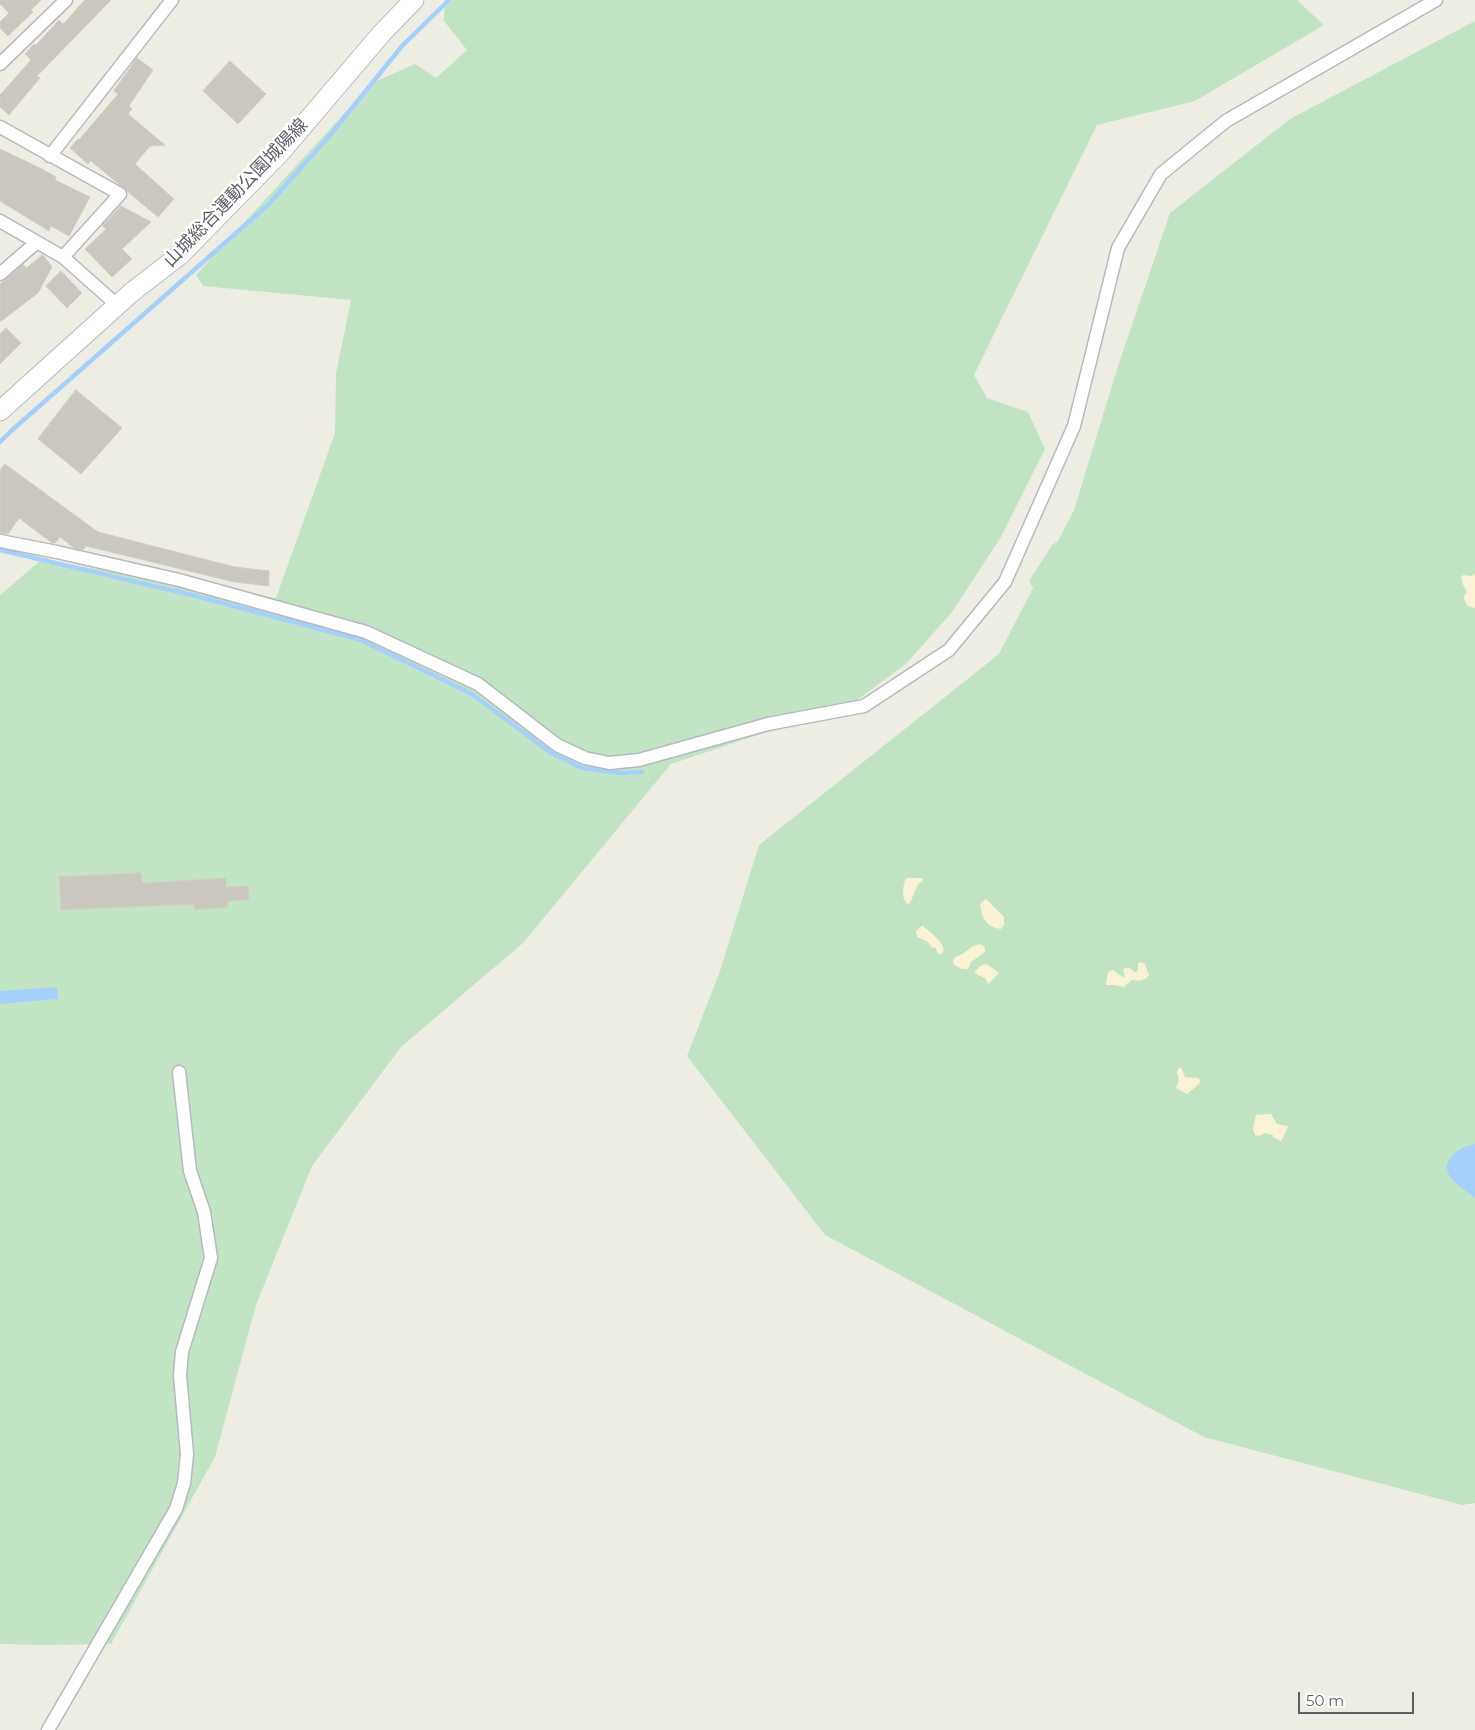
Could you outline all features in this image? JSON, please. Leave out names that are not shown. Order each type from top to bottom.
[{"type":"main road","name":"山城総合運動公園城陽線","points":[[0,411],[117,305],[180,255],[279,154],[382,33],[414,0]]},
{"type":"street","points":[[0,64],[66,0]]},
{"type":"street","points":[[50,156],[172,0]]},
{"type":"street","points":[[0,541],[179,580],[366,632],[478,684],[557,745],[585,758],[609,763],[639,760],[768,724],[864,706],[950,650],[1004,582],[1074,426],[1118,248],[1161,174],[1226,121],[1436,0]]},
{"type":"street","points":[[0,127],[120,194],[63,257]]},
{"type":"street","points":[[0,221],[63,257],[117,305]]},
{"type":"street","points":[[0,274],[37,242]]},
{"type":"street","points":[[48,1730],[79,1680],[176,1509],[184,1483],[188,1454],[180,1375],[182,1352],[211,1258],[204,1212],[190,1171],[180,1072]]},
{"type":"green space","points":[[445,0],[1297,0],[1324,25],[1195,101],[1097,125],[974,375],[987,398],[1028,412],[1045,449],[1001,537],[952,612],[906,664],[853,703],[671,764],[523,943],[401,1047],[312,1166],[256,1305],[215,1457],[111,1644],[0,1644],[0,595],[41,560],[276,598],[335,433],[336,373],[351,300],[203,286],[196,275],[372,83],[415,64],[436,78],[467,50],[444,21]]},
{"type":"green space","points":[[1475,21],[1475,1503],[1462,1505],[1204,1437],[825,1235],[687,1056],[720,971],[759,845],[999,654],[1033,588],[1029,581],[1052,545],[1058,541],[1074,510],[1118,366],[1170,213],[1290,119]]},
{"type":"sand","points":[[1475,573],[1475,608],[1467,605],[1465,602],[1464,597],[1467,592],[1461,577],[1463,575],[1472,576]]},
{"type":"sand","points":[[907,878],[922,878],[923,881],[918,884],[910,903],[907,904],[903,892]]},
{"type":"sand","points":[[986,899],[1004,917],[1004,925],[1001,929],[988,924],[982,914],[980,904]]},
{"type":"sand","points":[[923,926],[941,943],[944,950],[941,954],[938,954],[935,947],[932,948],[928,942],[917,937],[916,931]]},
{"type":"sand","points":[[981,944],[985,948],[985,952],[971,962],[968,969],[962,969],[954,965],[955,957],[963,954],[973,946]]},
{"type":"sand","points":[[1140,962],[1145,964],[1149,975],[1144,979],[1132,980],[1124,987],[1106,985],[1108,972],[1113,970],[1124,978],[1123,970],[1125,968],[1130,968],[1134,972],[1138,971],[1138,964]]},
{"type":"sand","points":[[987,964],[999,973],[988,984],[985,978],[974,973],[980,966]]},
{"type":"sand","points":[[1179,1067],[1182,1069],[1185,1077],[1198,1078],[1200,1080],[1199,1084],[1187,1094],[1176,1088],[1179,1080],[1177,1072]]},
{"type":"sand","points":[[1271,1114],[1277,1124],[1288,1126],[1281,1141],[1273,1137],[1273,1135],[1265,1133],[1259,1136],[1255,1135],[1253,1129],[1256,1115]]},
{"type":"water","points":[[57,987],[58,999],[0,1004],[0,991]]},
{"type":"water","points":[[1475,1144],[1475,1198],[1458,1185],[1449,1175],[1447,1163],[1453,1154],[1462,1148]]},
{"type":"building","points":[[0,0],[41,0],[31,10],[33,12],[8,36],[0,28],[0,22],[9,13],[0,4]]},
{"type":"building","points":[[85,0],[111,0],[37,76],[40,78],[9,115],[0,107],[0,95],[31,60],[25,54],[59,20],[63,24]]},
{"type":"building","points":[[137,58],[153,70],[129,106],[132,109],[128,114],[165,145],[150,146],[135,164],[174,199],[158,217],[91,161],[88,164],[70,148],[118,94],[114,91]]},
{"type":"building","points":[[230,61],[266,94],[238,124],[203,91]]},
{"type":"building","points":[[0,149],[42,169],[56,177],[55,180],[90,197],[69,236],[51,226],[49,231],[0,201]]},
{"type":"building","points":[[121,206],[151,222],[122,249],[132,259],[112,277],[85,249],[106,229],[102,226]]},
{"type":"building","points":[[43,255],[52,267],[38,293],[0,322],[0,284],[23,264],[26,268]]},
{"type":"building","points":[[61,271],[82,293],[67,308],[46,286]]},
{"type":"building","points":[[6,328],[21,343],[0,364],[0,334]]},
{"type":"building","points":[[76,390],[122,428],[81,474],[38,439]]},
{"type":"building","points":[[5,464],[98,532],[235,567],[269,571],[269,586],[234,582],[86,546],[83,550],[74,548],[60,537],[55,543],[52,543],[19,518],[8,534],[0,533],[0,470]]},
{"type":"building","points":[[141,873],[142,883],[226,878],[226,887],[248,886],[249,900],[227,901],[228,907],[194,910],[194,904],[61,910],[59,877]]},
{"type":"waterway","points":[[0,442],[268,205],[331,134],[402,46],[449,0]]},
{"type":"waterway","points":[[0,550],[196,596],[361,640],[472,694],[551,753],[582,768],[622,773],[642,772]]}]
